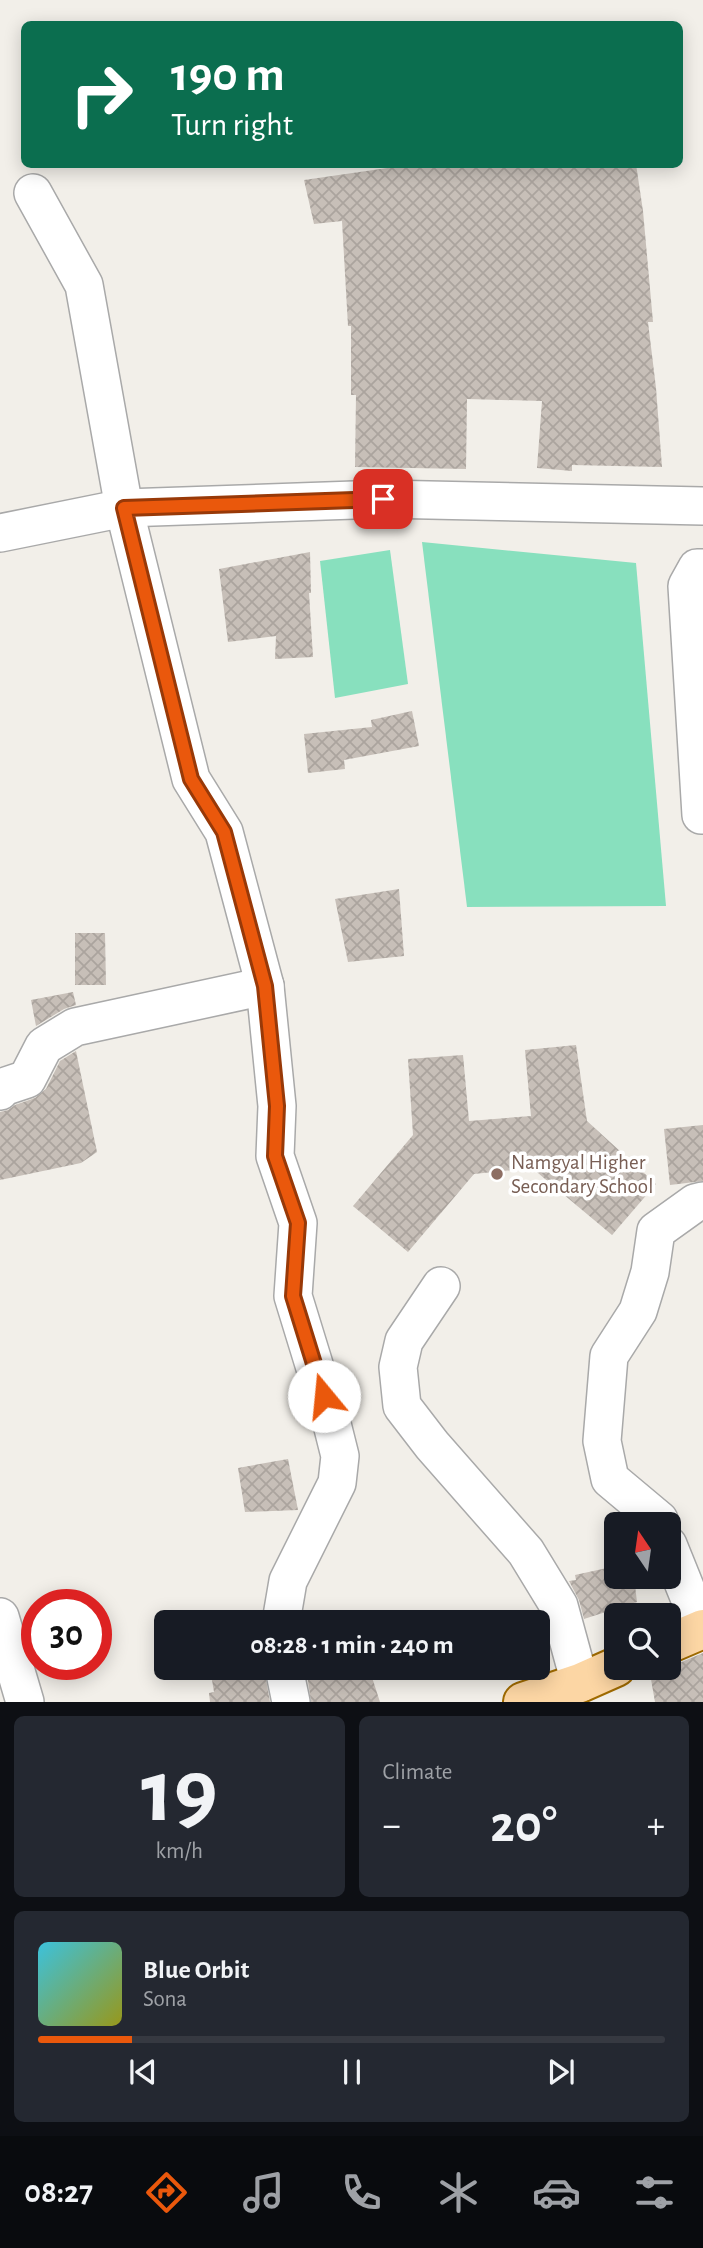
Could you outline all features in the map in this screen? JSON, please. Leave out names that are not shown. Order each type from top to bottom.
[{"type":"main road","points":[[523,1702],[604,1672]]},
{"type":"street","points":[[33,192],[84,285],[124,508],[191,779],[224,832],[265,986],[277,1106],[275,1156],[298,1223],[293,1296],[340,1456],[337,1482],[288,1581],[283,1610]]},
{"type":"street","points":[[0,533],[124,508],[383,499],[703,506]]},
{"type":"street","points":[[664,504],[666,519],[677,527],[703,530]]},
{"type":"street","points":[[701,815],[687,586],[697,568],[703,568]]},
{"type":"street","points":[[0,1091],[3,1087],[27,1079],[44,1046],[75,1027],[265,986]]},
{"type":"street","points":[[649,1512],[610,1479],[602,1441],[609,1356],[638,1311],[650,1272],[656,1231],[695,1203],[703,1201]]},
{"type":"street","points":[[441,1286],[404,1342],[398,1367],[402,1406],[432,1445],[526,1552],[559,1606],[580,1683]]},
{"type":"street","points":[[679,1589],[691,1634]]},
{"type":"street","points":[[0,1617],[25,1702]]},
{"type":"street","points":[[286,1680],[291,1702]]},
{"type":"green space","points":[[422,542],[636,563],[666,906],[467,907]]},
{"type":"green space","points":[[390,550],[408,684],[335,698],[320,561]]},
{"type":"building","points":[[387,168],[637,168],[653,322],[648,322],[662,467],[572,465],[572,471],[537,468],[542,401],[467,399],[466,469],[355,467],[356,395],[351,395],[351,326],[348,326],[342,221],[314,224],[304,180]]},
{"type":"building","points":[[310,552],[309,593],[313,657],[275,659],[276,636],[228,642],[219,569]]},
{"type":"building","points":[[412,711],[419,746],[344,760],[345,769],[308,773],[304,734],[372,727],[371,720]]},
{"type":"building","points":[[399,889],[404,956],[348,962],[335,899]]},
{"type":"building","points":[[75,933],[105,933],[106,985],[75,985]]},
{"type":"building","points":[[73,992],[76,1005],[36,1026],[31,1000]]},
{"type":"building","points":[[576,1045],[587,1121],[656,1184],[612,1235],[532,1168],[474,1174],[408,1252],[353,1206],[413,1135],[408,1059],[463,1055],[469,1121],[531,1116],[525,1050]]},
{"type":"building","points":[[76,1051],[97,1152],[81,1163],[0,1180],[0,1112],[35,1098],[46,1089],[60,1061]]},
{"type":"building","points":[[703,1125],[703,1181],[670,1185],[664,1129]]},
{"type":"building","points":[[288,1459],[298,1510],[245,1512],[238,1468]]},
{"type":"building","points":[[604,1569],[604,1589],[635,1589],[637,1602],[604,1603],[604,1613],[584,1619],[579,1600],[569,1581],[576,1580],[575,1575]]},
{"type":"building","points":[[703,1653],[703,1702],[655,1702],[651,1680],[681,1680],[681,1662]]},
{"type":"building","points":[[212,1680],[266,1680],[270,1702],[210,1702],[209,1693],[214,1692]]},
{"type":"building","points":[[308,1680],[373,1680],[380,1702],[311,1702]]},
{"type":"place","name":"Namgyal Higher Secondary School","points":[[497,1174]]},
{"type":"route","points":[[324,1396],[293,1296],[298,1223],[275,1156],[277,1106],[265,986],[224,832],[191,779],[124,508],[383,499]]}]
